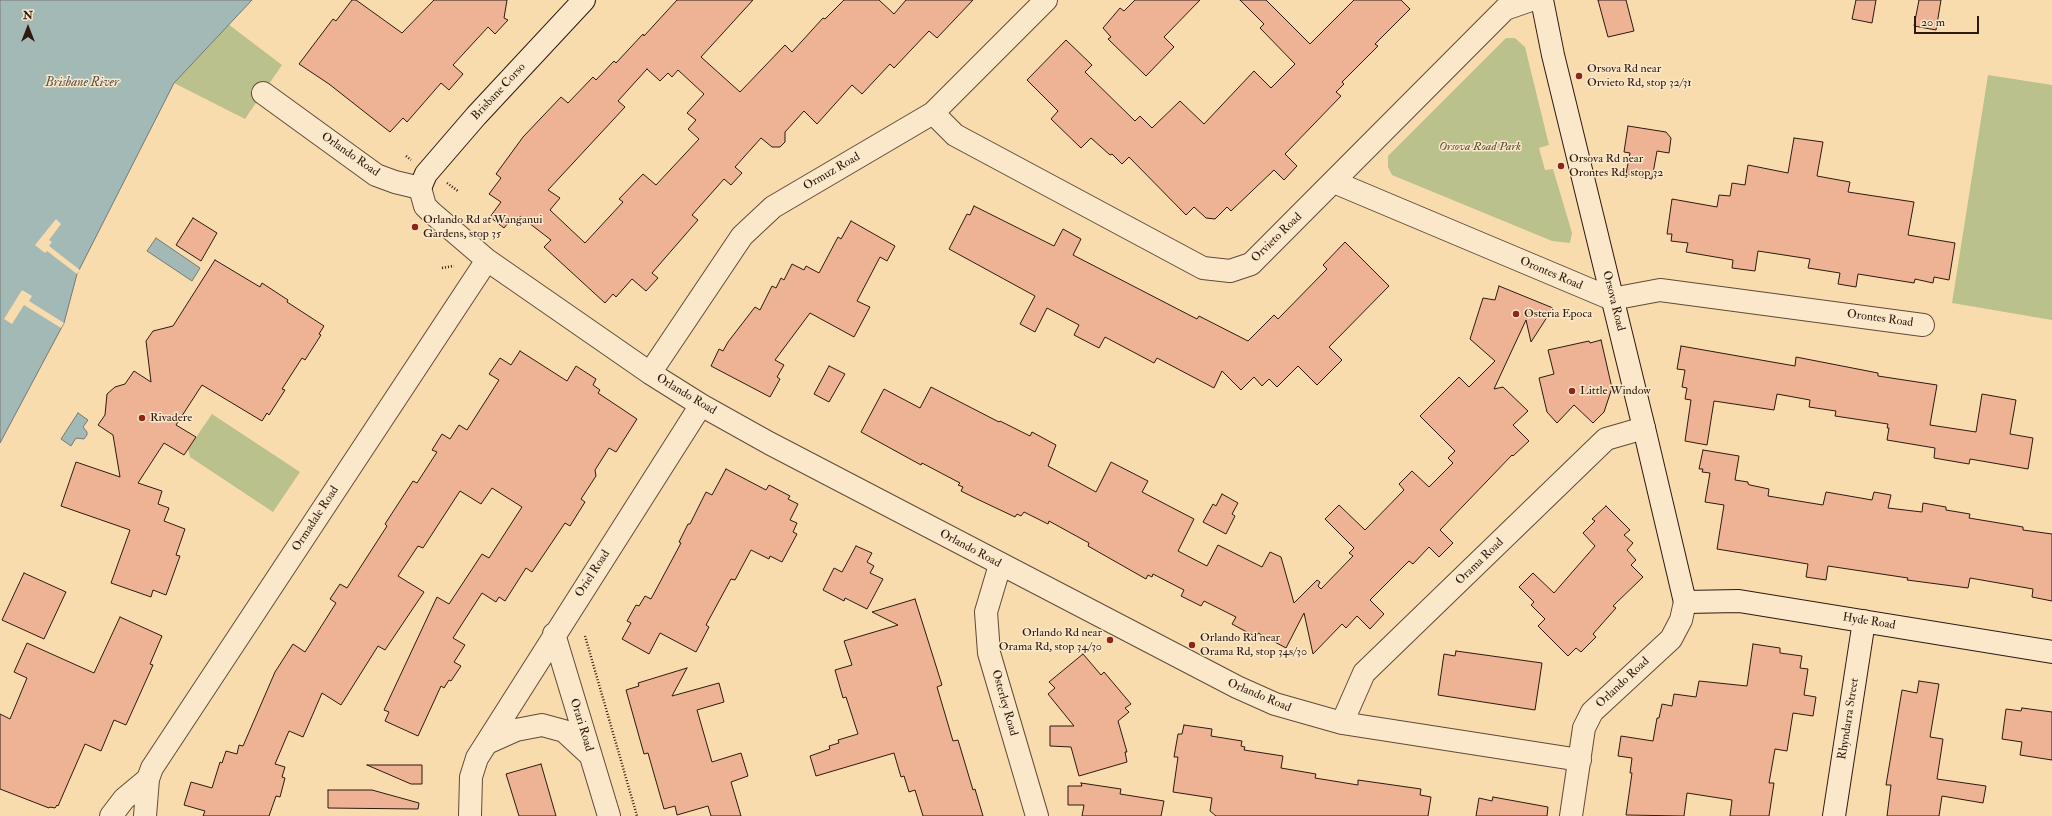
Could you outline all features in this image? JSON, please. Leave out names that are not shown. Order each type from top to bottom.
[{"type":"street","name":"Brisbane Corso","points":[[420,188],[429,171],[476,116],[584,0]]},
{"type":"street","name":"Ormuz Road","points":[[650,373],[742,236],[773,207],[933,112],[1046,0]]},
{"type":"street","name":"Orvieto Road","points":[[933,112],[955,135],[1203,268],[1230,271],[1251,264],[1504,9],[1531,0]]},
{"type":"street","name":"Orsova Road","points":[[1542,0],[1553,55],[1685,602]]},
{"type":"street","name":"Orlando Road","points":[[263,94],[376,175],[395,182],[420,188],[425,206],[487,260],[650,373],[701,405],[1000,565],[1237,687],[1275,704],[1342,723],[1580,760],[1584,728],[1592,712],[1671,639],[1681,620],[1685,602]]},
{"type":"street","name":"Orontes Road","points":[[1334,182],[1612,299],[1660,290],[1923,325]]},
{"type":"street","name":"Ormadale Road","points":[[145,816],[148,779],[156,762],[487,260]]},
{"type":"street","name":"Oriel Road","points":[[470,816],[471,777],[477,758],[554,634],[701,405]]},
{"type":"street","name":"Orama Road","points":[[1342,723],[1364,673],[1606,439],[1644,428]]},
{"type":"street","name":"Osterley Road","points":[[1000,565],[986,612],[989,653],[1037,816]]},
{"type":"street","name":"Hyde Road","points":[[1685,602],[1739,601],[2052,652]]},
{"type":"street","name":"Rhyndarra Street","points":[[1834,816],[1864,621]]},
{"type":"street","name":"Orari Road","points":[[554,634],[609,816]]},
{"type":"street","points":[[487,743],[516,730],[542,725],[564,731],[590,755]]},
{"type":"street","points":[[1571,816],[1580,760]]},
{"type":"street","name":"Ormadale Road","points":[[111,816],[124,799],[148,779]]},
{"type":"path","points":[[449,184],[458,191]]},
{"type":"path","points":[[442,268],[454,266]]},
{"type":"path","points":[[586,636],[638,816]]},
{"type":"green space","points":[[228,24],[282,65],[245,119],[174,83]]},
{"type":"green space","name":"Orsova Road Park","points":[[1506,38],[1515,38],[1525,47],[1549,145],[1539,148],[1545,170],[1553,169],[1572,233],[1570,243],[1552,241],[1392,175],[1388,167],[1388,156]]},
{"type":"green space","points":[[1988,75],[2052,85],[2052,320],[1952,303]]},
{"type":"green space","points":[[212,414],[300,472],[273,512],[190,457],[188,449]]},
{"type":"water","name":"Brisbane River","points":[[0,0],[252,0],[174,83],[77,274],[64,323],[0,443]]},
{"type":"water","points":[[156,238],[200,268],[192,281],[147,251]]},
{"type":"water","points":[[78,413],[88,420],[83,427],[87,432],[87,435],[84,439],[76,438],[71,446],[61,439]]},
{"type":"pier","points":[[56,219],[61,224],[49,240],[52,242],[49,246],[80,270],[77,274],[47,251],[45,253],[35,245]]},
{"type":"pier","points":[[22,290],[32,296],[29,301],[64,323],[61,328],[24,305],[12,324],[4,319]]},
{"type":"building","points":[[352,0],[356,0],[402,33],[434,0],[507,0],[504,18],[508,20],[495,34],[488,27],[453,65],[463,74],[449,90],[441,83],[407,122],[403,118],[390,132],[329,84],[299,64],[333,19],[336,21]]},
{"type":"building","points":[[677,0],[753,0],[701,57],[740,92],[785,45],[792,52],[823,18],[825,19],[844,0],[879,0],[894,14],[906,0],[973,0],[937,38],[929,31],[894,68],[890,64],[862,94],[852,85],[817,124],[804,111],[785,132],[785,142],[780,147],[772,147],[761,138],[735,167],[742,173],[731,185],[724,179],[692,215],[698,220],[652,273],[658,278],[646,291],[632,279],[616,297],[613,294],[605,303],[544,247],[551,240],[520,216],[517,221],[512,218],[504,228],[490,217],[501,202],[489,194],[501,178],[496,174],[523,137],[561,97],[568,103],[593,77],[596,80],[614,61],[616,63],[643,34],[644,36]],"holes":[[[647,69],[660,81],[668,73],[672,77],[678,70],[704,94],[687,113],[696,120],[688,129],[699,139],[656,185],[643,174],[619,199],[623,202],[585,243],[550,210],[560,198],[548,190],[625,107],[618,101]]]},
{"type":"building","points":[[1135,0],[1200,0],[1164,37],[1174,47],[1146,76],[1108,39],[1111,37],[1103,28],[1120,8],[1124,11]]},
{"type":"building","points":[[1240,0],[1266,0],[1310,44],[1354,0],[1401,0],[1410,9],[1375,44],[1378,46],[1342,82],[1344,84],[1336,92],[1341,96],[1285,154],[1297,166],[1284,180],[1274,170],[1231,211],[1227,207],[1215,219],[1206,218],[1194,207],[1186,215],[1129,157],[1122,164],[1112,154],[1110,155],[1091,138],[1081,148],[1051,119],[1058,111],[1027,80],[1066,40],[1092,65],[1085,72],[1135,121],[1140,116],[1152,128],[1180,101],[1204,124],[1254,71],[1271,88],[1295,64],[1260,28],[1264,24]]},
{"type":"building","points":[[1598,0],[1626,0],[1634,31],[1608,37]]},
{"type":"building","points":[[1856,0],[1876,0],[1872,23],[1852,19]]},
{"type":"building","points":[[1919,0],[1941,0],[1936,30],[1914,26]]},
{"type":"building","points":[[1628,126],[1666,132],[1671,138],[1669,153],[1657,151],[1652,179],[1626,174],[1630,153],[1624,152]]},
{"type":"building","points":[[1794,138],[1823,142],[1817,176],[1850,182],[1848,192],[1914,202],[1908,235],[1955,243],[1949,280],[1934,277],[1933,283],[1915,279],[1914,283],[1858,274],[1856,287],[1838,284],[1840,273],[1808,268],[1810,259],[1758,251],[1755,271],[1732,268],[1733,260],[1686,252],[1688,243],[1671,241],[1672,234],[1667,234],[1672,199],[1717,207],[1719,195],[1730,196],[1732,183],[1745,185],[1748,165],[1788,173]]},
{"type":"building","points":[[974,206],[1054,246],[1063,229],[1081,239],[1073,255],[1197,319],[1199,316],[1248,341],[1274,315],[1278,319],[1327,269],[1323,265],[1345,242],[1389,286],[1329,347],[1342,360],[1317,385],[1298,366],[1277,387],[1269,379],[1262,386],[1254,377],[1241,390],[1222,371],[1214,388],[1157,358],[1154,363],[1105,337],[1099,348],[1074,335],[1079,325],[1047,308],[1035,332],[1020,324],[1035,296],[949,249],[967,214],[970,215]]},
{"type":"building","points":[[193,218],[217,233],[201,261],[176,245]]},
{"type":"building","points":[[851,221],[895,246],[887,261],[880,257],[857,301],[870,307],[854,337],[810,313],[775,360],[784,365],[777,377],[780,379],[770,397],[711,366],[719,349],[723,351],[728,342],[755,307],[760,310],[772,286],[776,288],[781,278],[784,280],[792,264],[804,270],[806,266],[819,273],[838,237],[841,239]]},
{"type":"building","points":[[215,260],[260,287],[262,283],[288,300],[287,302],[324,326],[319,334],[321,335],[305,360],[302,358],[282,389],[285,390],[269,415],[267,413],[262,421],[202,385],[176,425],[196,437],[184,455],[164,443],[138,483],[162,491],[158,504],[169,508],[164,521],[185,529],[176,555],[180,556],[166,595],[153,590],[151,597],[111,583],[130,530],[61,506],[76,462],[120,477],[113,435],[98,425],[105,415],[107,394],[115,387],[125,384],[134,371],[151,382],[146,341],[153,331],[173,326]]},
{"type":"building","points":[[1499,286],[1553,308],[1531,342],[1526,320],[1494,389],[1503,387],[1528,411],[1513,425],[1529,441],[1513,456],[1512,455],[1440,530],[1453,543],[1439,557],[1429,547],[1413,564],[1409,561],[1370,600],[1384,614],[1370,629],[1357,616],[1346,628],[1342,624],[1313,654],[1304,613],[1286,648],[1258,633],[1256,637],[1232,624],[1236,617],[1204,601],[1201,606],[1181,596],[1184,590],[1153,574],[1152,577],[1148,575],[1146,579],[1088,546],[1089,543],[1049,521],[1048,524],[1024,512],[1021,516],[1017,514],[1015,517],[977,499],[961,491],[963,487],[958,485],[960,483],[922,463],[921,465],[861,432],[884,389],[920,408],[931,387],[999,422],[1000,421],[1030,436],[1032,432],[1056,445],[1048,466],[1096,492],[1111,462],[1148,481],[1142,492],[1194,519],[1178,551],[1207,566],[1218,545],[1262,567],[1270,552],[1281,557],[1294,603],[1317,580],[1320,582],[1318,586],[1321,589],[1353,556],[1349,553],[1354,548],[1325,519],[1339,505],[1365,530],[1404,490],[1399,484],[1412,471],[1429,487],[1453,463],[1448,458],[1455,451],[1420,416],[1459,377],[1469,387],[1495,361],[1470,339],[1483,298],[1495,300]]},
{"type":"building","name":"Little Window","points":[[1601,340],[1612,388],[1604,412],[1593,423],[1574,405],[1557,423],[1547,412],[1539,378],[1554,374],[1548,350],[1589,341],[1590,343]]},
{"type":"building","points":[[1681,346],[1795,366],[1796,357],[1878,373],[1878,376],[1937,385],[1930,425],[1976,432],[1982,394],[2016,400],[2010,434],[2033,438],[2028,469],[1970,459],[1969,464],[1934,458],[1935,448],[1887,440],[1889,428],[1887,428],[1888,424],[1835,416],[1836,411],[1809,407],[1810,400],[1777,394],[1774,410],[1714,401],[1707,445],[1685,441],[1691,400],[1685,399],[1687,388],[1682,387],[1685,370],[1677,369]]},
{"type":"building","points":[[520,351],[567,381],[576,366],[596,379],[593,385],[600,390],[598,393],[637,419],[616,452],[609,448],[595,470],[596,476],[581,499],[585,502],[570,526],[565,523],[532,572],[526,568],[505,601],[499,597],[496,602],[482,593],[453,638],[465,645],[454,662],[461,666],[451,681],[449,680],[444,688],[441,686],[418,736],[385,721],[389,712],[384,710],[437,597],[449,604],[482,554],[489,558],[522,507],[492,488],[481,504],[460,491],[423,548],[418,546],[398,576],[424,592],[385,650],[378,646],[341,705],[322,693],[303,737],[289,731],[275,764],[285,767],[282,777],[285,778],[280,797],[276,796],[269,816],[203,816],[205,811],[184,805],[191,782],[212,788],[220,762],[222,763],[226,751],[237,754],[239,745],[243,746],[275,672],[293,644],[305,652],[336,603],[330,599],[340,584],[347,588],[387,526],[385,524],[413,481],[417,483],[437,452],[432,450],[442,434],[450,439],[459,425],[467,430],[499,380],[489,374],[500,358],[511,365]]},
{"type":"building","points":[[829,366],[845,374],[829,402],[814,394]]},
{"type":"building","points":[[1703,450],[1739,456],[1735,480],[1748,482],[1750,485],[1769,489],[1768,496],[1823,505],[1826,492],[1872,500],[1874,492],[1891,495],[1888,508],[1922,512],[1923,503],[1946,507],[1946,510],[1970,514],[1969,518],[2023,527],[2023,530],[2052,534],[2052,601],[2032,597],[2033,589],[1970,578],[1968,588],[1907,580],[1908,578],[1828,566],[1826,580],[1806,577],[1808,564],[1717,549],[1724,505],[1705,502],[1710,473],[1702,472],[1703,469],[1699,469]]},
{"type":"building","points":[[726,469],[766,490],[769,485],[790,496],[788,499],[798,504],[790,520],[797,523],[793,532],[797,534],[782,562],[770,556],[769,559],[751,550],[735,580],[731,579],[706,625],[709,627],[696,652],[660,633],[649,654],[622,639],[631,623],[627,621],[636,605],[639,606],[645,596],[651,599],[681,543],[679,542],[688,524],[690,524],[706,492],[712,495]]},
{"type":"building","points":[[1222,494],[1238,503],[1232,514],[1235,516],[1226,534],[1203,522],[1213,504],[1216,506]]},
{"type":"building","points":[[1606,506],[1630,530],[1624,535],[1633,543],[1627,550],[1636,560],[1631,565],[1643,577],[1613,606],[1616,608],[1593,634],[1596,637],[1581,652],[1576,648],[1568,656],[1538,626],[1545,619],[1531,605],[1534,602],[1519,587],[1533,573],[1554,593],[1595,546],[1583,533],[1595,521],[1592,519]]},
{"type":"building","points":[[856,546],[872,553],[867,562],[874,566],[870,573],[883,579],[867,609],[845,598],[844,601],[823,590],[834,568],[842,572]]},
{"type":"building","points":[[24,573],[66,592],[44,639],[2,620]]},
{"type":"building","points":[[915,599],[942,685],[937,687],[953,741],[958,740],[973,790],[975,789],[983,816],[923,816],[915,790],[909,792],[904,776],[901,777],[894,753],[816,776],[810,756],[830,749],[829,746],[839,743],[838,740],[858,734],[846,697],[843,698],[835,670],[852,665],[844,641],[898,625],[872,612]]},
{"type":"building","points":[[120,617],[162,636],[150,664],[153,665],[126,725],[114,720],[101,751],[85,744],[58,806],[57,805],[55,808],[49,808],[0,789],[0,714],[10,719],[27,678],[14,672],[27,643],[94,673]]},
{"type":"building","points":[[1753,644],[1780,648],[1780,653],[1802,656],[1800,668],[1808,669],[1804,695],[1816,697],[1813,716],[1793,713],[1787,751],[1775,749],[1769,783],[1774,783],[1769,816],[1730,816],[1732,800],[1687,793],[1684,816],[1626,815],[1632,773],[1630,773],[1632,758],[1618,756],[1621,736],[1653,741],[1657,718],[1659,718],[1662,704],[1672,706],[1674,694],[1696,697],[1699,681],[1747,686]]},
{"type":"building","points":[[1456,651],[1542,663],[1535,710],[1438,695],[1444,654],[1455,656]]},
{"type":"building","points":[[1083,654],[1101,675],[1104,672],[1131,704],[1125,708],[1129,712],[1118,721],[1127,752],[1125,752],[1127,762],[1079,776],[1071,747],[1050,746],[1050,726],[1074,726],[1048,694],[1055,688],[1049,682]]},
{"type":"building","points":[[687,668],[672,696],[719,683],[724,702],[697,710],[712,762],[741,753],[748,776],[731,782],[741,816],[711,816],[708,806],[677,815],[675,806],[664,809],[648,753],[644,754],[626,690],[639,686],[638,683]]},
{"type":"building","points":[[1919,681],[1939,684],[1930,737],[1943,739],[1937,779],[1986,786],[1983,803],[1942,796],[1939,816],[1887,816],[1891,785],[1886,785],[1902,690],[1917,693]]},
{"type":"building","points":[[2022,708],[2052,712],[2052,760],[2020,755],[2022,742],[2002,739],[2006,709],[2021,711]]},
{"type":"building","points":[[1184,725],[1212,729],[1211,736],[1242,741],[1241,746],[1245,747],[1244,750],[1283,756],[1281,768],[1316,774],[1315,778],[1358,785],[1358,780],[1421,789],[1420,795],[1431,797],[1428,816],[1216,816],[1210,811],[1212,798],[1173,792],[1178,757],[1174,757],[1178,734],[1182,734]]},
{"type":"building","points":[[541,764],[556,816],[519,816],[506,774]]},
{"type":"building","points":[[367,765],[422,765],[422,784],[411,784]]},
{"type":"building","points":[[1081,783],[1121,789],[1120,794],[1164,801],[1161,816],[1082,816],[1084,805],[1068,805],[1068,786],[1082,786]]},
{"type":"building","points":[[328,790],[372,790],[419,803],[418,809],[328,808]]},
{"type":"building","points":[[1493,797],[1548,807],[1547,816],[1476,816],[1479,798],[1492,801]]},
{"type":"place","name":"Orsova Rd near Orvieto Rd, stop 32/31","points":[[1579,76]]},
{"type":"place","name":"Orsova Rd near Orontes Rd, stop 32","points":[[1561,166]]},
{"type":"place","name":"Orlando Rd at Wanganui Gardens, stop 35","points":[[415,227]]},
{"type":"place","name":"Osteria Epoca","points":[[1516,314]]},
{"type":"place","name":"Little Window","points":[[1572,391]]},
{"type":"place","name":"Rivadere","points":[[142,418]]},
{"type":"place","name":"Orlando Rd near Orama Rd, stop 34/30","points":[[1110,640]]},
{"type":"place","name":"Orlando Rd near Orama Rd, stop 34s/30","points":[[1192,645]]}]
